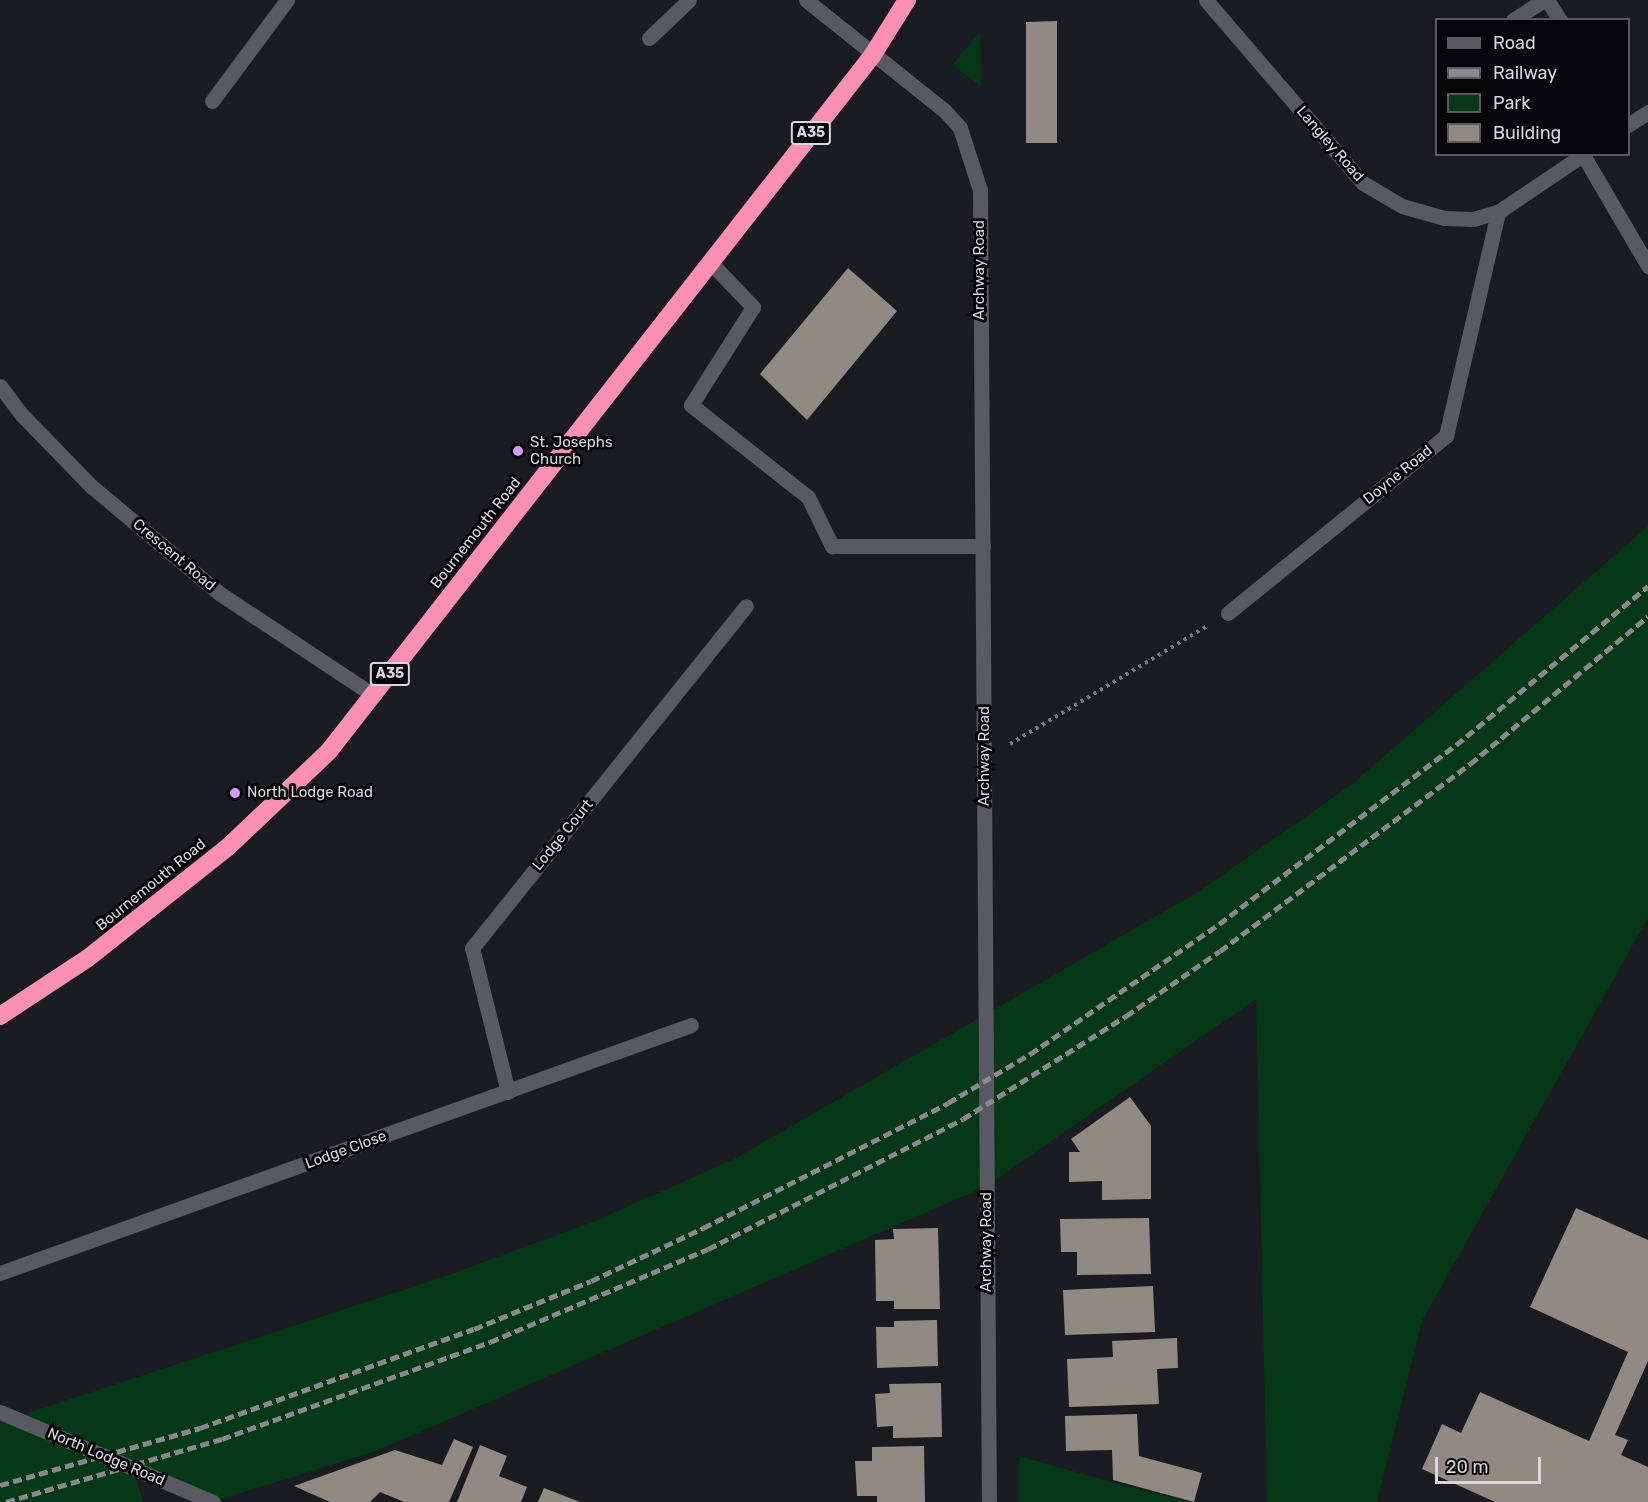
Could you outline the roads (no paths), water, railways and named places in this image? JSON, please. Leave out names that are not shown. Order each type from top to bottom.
[{"type":"highway","name":"Bournemouth Road","points":[[0,1016],[88,958],[228,847],[329,751],[872,56],[907,0]]},
{"type":"street","points":[[212,101],[287,0]]},
{"type":"street","points":[[649,38],[689,0]]},
{"type":"street","name":"Archway Road","points":[[806,0],[872,56],[944,110],[960,128],[980,190],[989,1502]]},
{"type":"street","name":"Langley Road","points":[[1206,0],[1363,183],[1402,206],[1444,218],[1473,219],[1498,212],[1582,156]]},
{"type":"street","points":[[1516,18],[1545,0],[1558,18]]},
{"type":"street","points":[[1630,122],[1648,112]]},
{"type":"street","points":[[1584,156],[1648,266]]},
{"type":"street","name":"Doyne Road","points":[[1228,613],[1446,436],[1498,212]]},
{"type":"street","points":[[711,263],[753,307],[691,405],[808,497],[832,546],[983,546]]},
{"type":"street","name":"Crescent Road","points":[[0,386],[22,415],[91,486],[219,593],[373,695]]},
{"type":"street","name":"Lodge Court","points":[[508,1092],[472,948],[746,606]]},
{"type":"street","name":"Lodge Close","points":[[0,1274],[691,1025]]},
{"type":"street","name":"North Lodge Road","points":[[0,1412],[213,1502]]},
{"type":"railway","points":[[0,1485],[200,1428],[474,1329],[591,1281],[703,1228],[948,1103],[1030,1054],[1219,924],[1456,745],[1648,586]]},
{"type":"railway","points":[[6,1502],[222,1439],[490,1342],[708,1249],[963,1119],[1126,1016],[1220,951],[1470,764],[1648,616]]},
{"type":"place","name":"St. Josephs Church","points":[[518,451]]},
{"type":"place","name":"North Lodge Road","points":[[235,793]]}]
